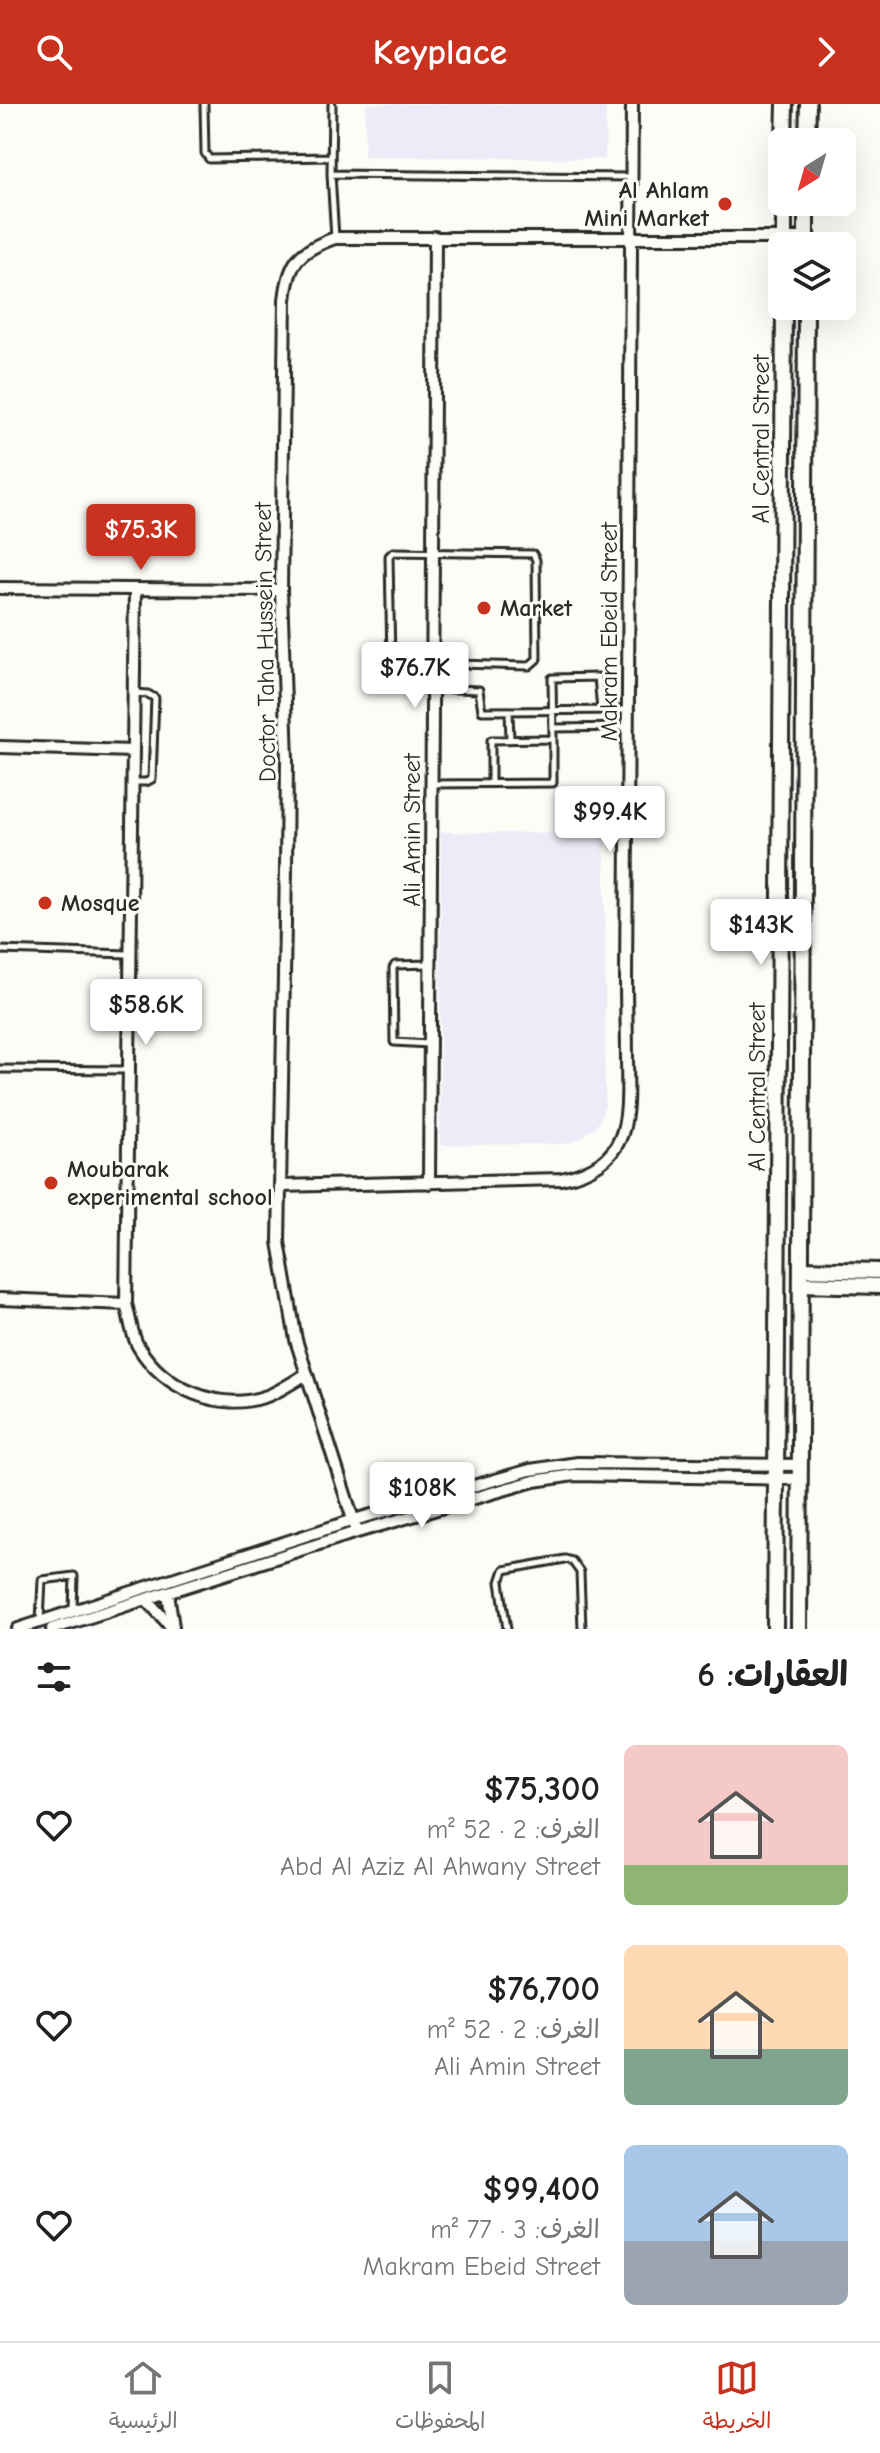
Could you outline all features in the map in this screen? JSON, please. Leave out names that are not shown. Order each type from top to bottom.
[{"type":"street","name":"Makram Ebeid Street","points":[[280,1186],[534,1182],[580,1175],[607,1158],[622,1136],[628,1113],[626,979],[632,104]]},
{"type":"street","points":[[784,128],[785,104]]},
{"type":"street","points":[[807,128],[808,104]]},
{"type":"street","name":"Ali Amin Street","points":[[429,1183],[435,237]]},
{"type":"street","name":"Doctor Taha Hussein Street","points":[[356,1526],[305,1375],[285,1287],[279,1242],[285,1030],[287,759],[281,590],[287,274],[299,257],[315,244],[335,238],[768,242]]},
{"type":"street","name":"Al Central Street","points":[[775,1629],[784,320]]},
{"type":"street","name":"Al Central Street","points":[[799,1629],[806,320]]},
{"type":"street","points":[[0,588],[281,590]]},
{"type":"street","points":[[135,589],[126,1304],[139,1348],[158,1371],[183,1389],[214,1401],[241,1402],[266,1396],[305,1375]]},
{"type":"street","points":[[0,747],[133,751]]},
{"type":"street","points":[[801,1276],[880,1271]]},
{"type":"street","points":[[801,1276],[880,1286]]},
{"type":"street","points":[[0,1299],[126,1304]]},
{"type":"street","points":[[18,1629],[530,1470],[578,1463],[800,1472]]},
{"type":"street","points":[[52,1629],[168,1593],[356,1526]]},
{"type":"street","points":[[168,1593],[173,1629]]},
{"type":"street","points":[[147,1600],[173,1629]]},
{"type":"lane","points":[[204,104],[205,153],[209,159],[331,157]]},
{"type":"lane","points":[[332,104],[331,174],[335,238]]},
{"type":"lane","points":[[331,174],[632,177]]},
{"type":"lane","points":[[393,552],[433,552],[533,554],[536,560],[537,659],[529,666],[395,664],[390,660],[389,556],[393,552]]},
{"type":"lane","points":[[432,784],[553,783],[552,678],[598,677],[601,710]]},
{"type":"lane","points":[[432,688],[479,690],[481,711],[628,710]]},
{"type":"lane","points":[[132,782],[152,779],[155,698],[133,693]]},
{"type":"lane","points":[[509,711],[510,740]]},
{"type":"lane","points":[[553,728],[628,727]]},
{"type":"lane","points":[[491,783],[490,741],[553,739]]},
{"type":"lane","points":[[0,950],[130,954]]},
{"type":"lane","points":[[430,1044],[394,1042],[393,966],[431,964]]},
{"type":"lane","points":[[0,1069],[129,1070]]},
{"type":"lane","points":[[507,1629],[500,1582],[504,1570],[565,1559],[572,1561],[580,1572],[582,1629]]},
{"type":"lane","points":[[40,1622],[42,1580],[74,1576],[73,1612]]},
{"type":"shaded area","points":[[366,104],[606,104],[605,159],[364,156]]},
{"type":"shaded area","points":[[441,832],[605,834],[605,1105],[598,1124],[578,1140],[565,1144],[440,1145]]},
{"type":"place","name":"Al Ahlam Mini Market","points":[[725,204]]},
{"type":"place","name":"Market","points":[[484,608]]},
{"type":"place","name":"Mosque","points":[[45,903]]},
{"type":"place","name":"Moubarak experimental school","points":[[51,1183]]}]
